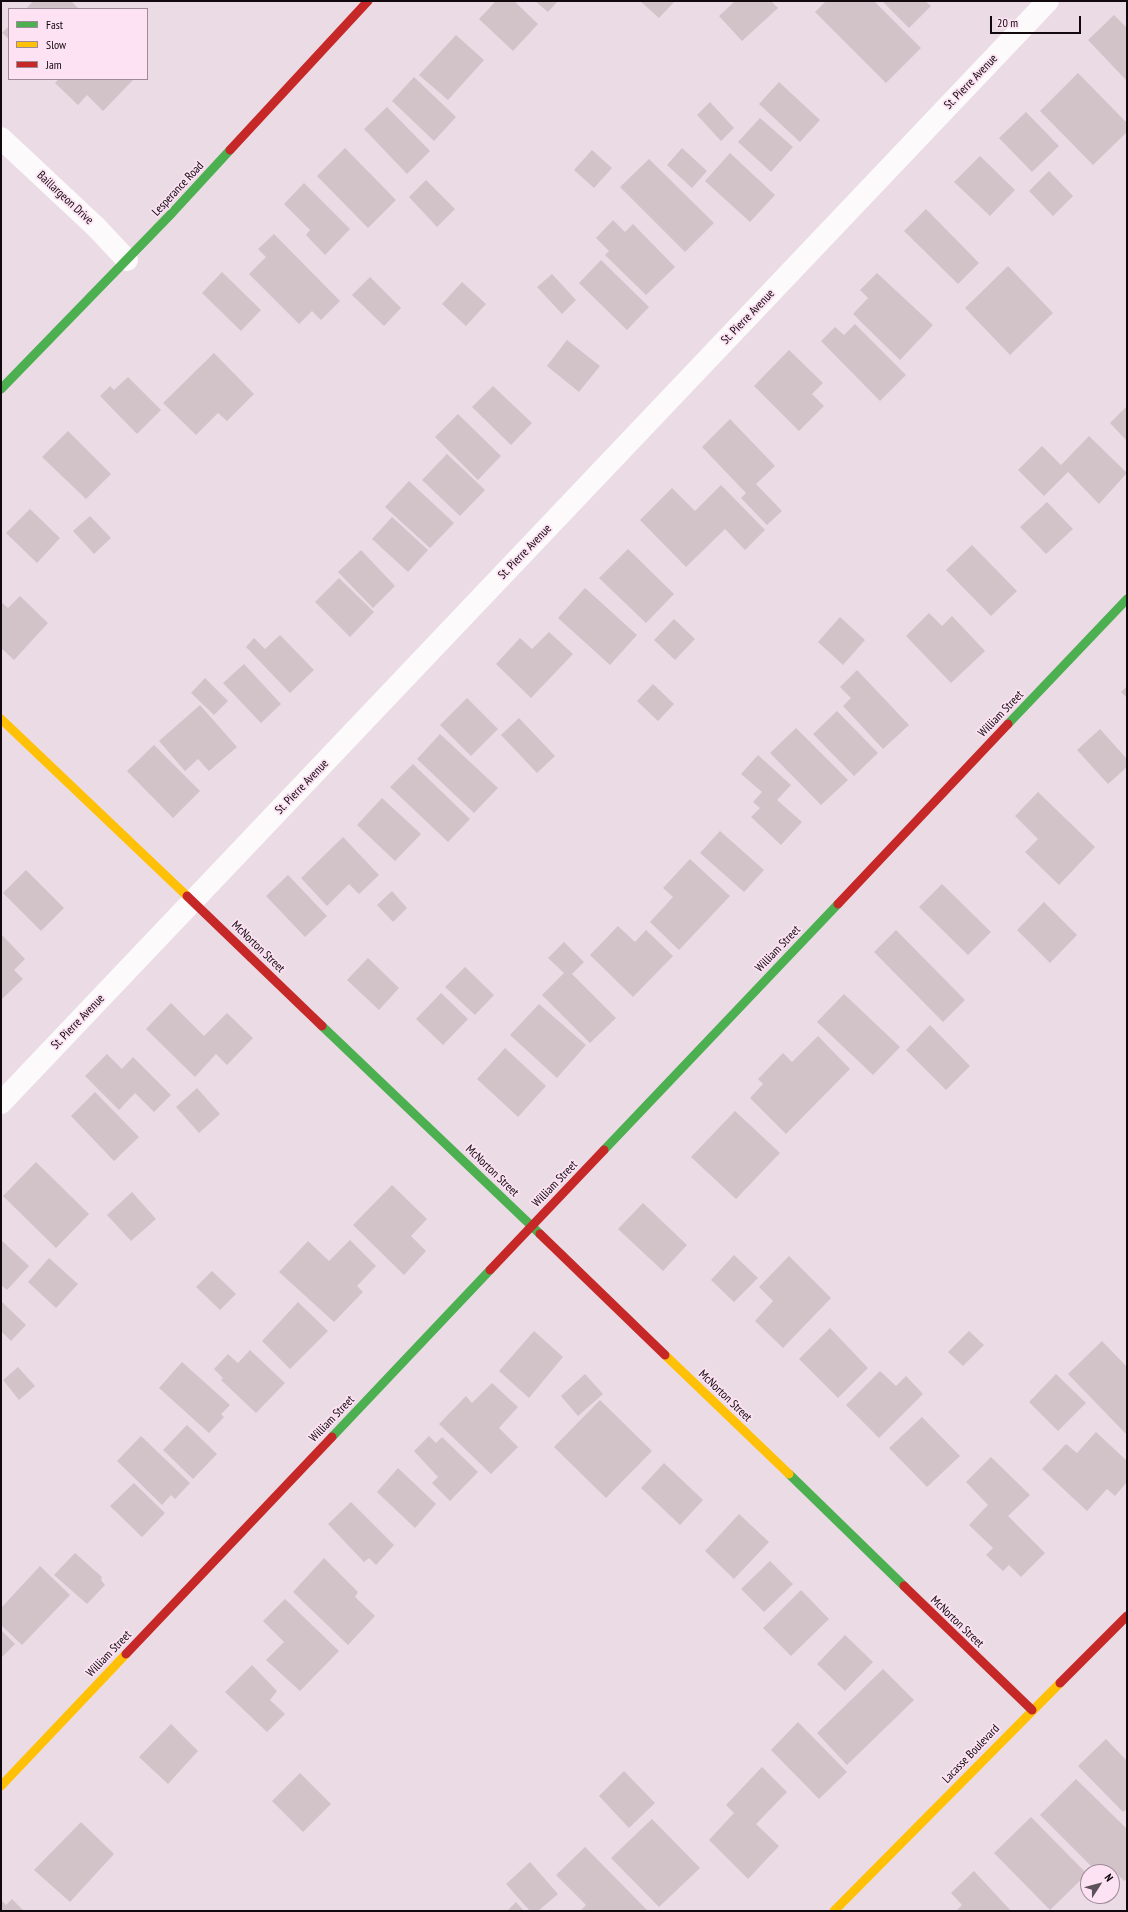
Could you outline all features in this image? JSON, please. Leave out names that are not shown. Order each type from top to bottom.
[{"type":"street","name":"Lesperance Road","points":[[1,390],[127,260],[368,1]]},
{"type":"street","name":"St. Pierre Avenue","points":[[1,1103],[194,902],[1048,1]]},
{"type":"street","name":"Baillargeon Drive","points":[[1,138],[96,227],[127,260]]},
{"type":"street","name":"William Street","points":[[1,1786],[1127,599]]},
{"type":"street","name":"McNorton Street","points":[[1,719],[532,1226],[1032,1710]]},
{"type":"street","name":"Lacasse Boulevard","points":[[834,1911],[1127,1616]]},
{"type":"building","points":[[33,1],[71,1],[78,8],[27,8]]},
{"type":"building","points":[[496,1],[514,1],[538,24],[513,51],[479,19]]},
{"type":"building","points":[[535,1],[558,1],[548,12]]},
{"type":"building","points":[[640,1],[675,1],[659,18]]},
{"type":"building","points":[[735,1],[771,1],[778,8],[742,41],[719,16]]},
{"type":"building","points":[[826,1],[874,1],[921,48],[886,83],[815,12]]},
{"type":"building","points":[[882,1],[925,1],[931,6],[909,28]]},
{"type":"building","points":[[1114,15],[1127,28],[1127,81],[1088,40]]},
{"type":"building","points":[[8,27],[8,38],[2,33]]},
{"type":"building","points":[[456,35],[484,60],[448,100],[419,75]]},
{"type":"building","points":[[1078,73],[1127,123],[1127,132],[1093,165],[1040,111]]},
{"type":"building","points":[[414,77],[456,117],[434,141],[392,101]]},
{"type":"building","points":[[58,80],[133,80],[103,111],[87,95],[78,105],[55,83]]},
{"type":"building","points":[[779,82],[820,120],[800,142],[759,104]]},
{"type":"building","points":[[710,102],[734,128],[721,141],[697,115]]},
{"type":"building","points":[[387,107],[430,151],[407,174],[364,129]]},
{"type":"building","points":[[1026,112],[1059,146],[1032,172],[999,138]]},
{"type":"building","points":[[760,118],[793,147],[771,172],[738,142]]},
{"type":"building","points":[[345,148],[396,200],[368,228],[317,176]]},
{"type":"building","points":[[682,148],[707,171],[692,188],[667,165]]},
{"type":"building","points":[[592,150],[612,168],[594,188],[574,170]]},
{"type":"building","points":[[730,153],[775,195],[750,222],[705,181]]},
{"type":"building","points":[[980,156],[1015,190],[990,216],[954,182]]},
{"type":"building","points":[[649,159],[714,223],[685,252],[620,187]]},
{"type":"building","points":[[1049,171],[1073,196],[1053,216],[1029,191]]},
{"type":"building","points":[[426,180],[455,209],[437,227],[409,197]]},
{"type":"building","points":[[304,183],[350,229],[325,255],[306,235],[310,230],[284,204]]},
{"type":"building","points":[[926,209],[979,263],[958,284],[904,231]]},
{"type":"building","points":[[613,220],[625,232],[633,224],[675,267],[646,295],[605,255],[609,251],[596,238]]},
{"type":"building","points":[[274,234],[340,301],[321,320],[312,311],[299,324],[249,274],[266,257],[258,249]]},
{"type":"building","points":[[601,260],[649,307],[627,330],[579,283]]},
{"type":"building","points":[[1008,266],[1053,313],[1010,355],[965,308]]},
{"type":"building","points":[[222,272],[261,310],[241,331],[202,293]]},
{"type":"building","points":[[877,273],[933,325],[900,360],[853,314],[868,298],[860,290]]},
{"type":"building","points":[[552,274],[576,300],[562,314],[537,287]]},
{"type":"building","points":[[370,277],[401,308],[384,326],[352,295]]},
{"type":"building","points":[[462,282],[486,304],[466,326],[442,304]]},
{"type":"building","points":[[855,324],[906,375],[880,401],[821,341],[835,327],[844,335]]},
{"type":"building","points":[[567,340],[600,366],[579,392],[547,366]]},
{"type":"building","points":[[789,350],[823,383],[812,394],[824,406],[799,431],[754,386]]},
{"type":"building","points":[[214,353],[254,394],[227,421],[218,413],[196,435],[163,403]]},
{"type":"building","points":[[128,377],[161,410],[137,434],[100,396],[110,386],[114,390]]},
{"type":"building","points":[[493,386],[532,423],[511,445],[472,407]]},
{"type":"building","points":[[1127,406],[1127,441],[1110,423]]},
{"type":"building","points":[[458,414],[501,456],[478,480],[435,437]]},
{"type":"building","points":[[730,419],[775,466],[756,484],[782,511],[767,525],[741,498],[746,493],[702,447]]},
{"type":"building","points":[[68,431],[111,474],[86,499],[42,457]]},
{"type":"building","points":[[1089,436],[1127,473],[1099,504],[1068,472],[1044,496],[1018,470],[1042,446],[1061,465]]},
{"type":"building","points":[[447,454],[485,490],[460,516],[422,480]]},
{"type":"building","points":[[409,481],[454,523],[430,548],[385,507]]},
{"type":"building","points":[[721,485],[765,530],[745,550],[725,529],[686,567],[640,520],[672,488],[695,511]]},
{"type":"building","points":[[1047,502],[1073,529],[1046,554],[1020,527]]},
{"type":"building","points":[[30,509],[60,538],[37,563],[6,533]]},
{"type":"building","points":[[90,516],[111,538],[94,554],[73,531]]},
{"type":"building","points":[[392,517],[428,550],[408,572],[372,539]]},
{"type":"building","points":[[972,545],[1017,591],[991,616],[946,570]]},
{"type":"building","points":[[628,549],[674,594],[646,623],[599,578]]},
{"type":"building","points":[[361,550],[395,586],[373,608],[338,572]]},
{"type":"building","points":[[339,578],[374,612],[350,637],[315,602]]},
{"type":"building","points":[[585,588],[637,635],[610,665],[558,618]]},
{"type":"building","points":[[20,596],[48,623],[14,660],[1,648],[1,602],[8,608]]},
{"type":"building","points":[[929,613],[942,626],[952,616],[985,651],[951,683],[906,636]]},
{"type":"building","points":[[840,617],[865,640],[843,665],[818,642]]},
{"type":"building","points":[[674,619],[695,639],[675,660],[654,640]]},
{"type":"building","points":[[549,632],[573,654],[531,698],[496,664],[520,638],[532,649]]},
{"type":"building","points":[[280,635],[314,670],[290,693],[246,647],[254,638],[265,649]]},
{"type":"building","points":[[244,664],[281,704],[261,723],[223,683]]},
{"type":"building","points":[[857,670],[909,725],[883,749],[843,706],[851,698],[840,687]]},
{"type":"building","points":[[205,678],[228,701],[214,715],[191,693]]},
{"type":"building","points":[[653,684],[674,704],[658,721],[637,701]]},
{"type":"building","points":[[1127,686],[1127,698],[1121,692]]},
{"type":"building","points":[[467,698],[498,729],[471,756],[440,725]]},
{"type":"building","points":[[200,705],[237,747],[209,771],[198,759],[185,771],[159,741]]},
{"type":"building","points":[[837,711],[878,753],[854,776],[813,734]]},
{"type":"building","points":[[519,718],[555,756],[537,773],[501,735]]},
{"type":"building","points":[[796,728],[848,780],[821,805],[770,753]]},
{"type":"building","points":[[1100,729],[1127,759],[1127,767],[1108,784],[1077,750]]},
{"type":"building","points":[[440,734],[498,788],[474,813],[417,759]]},
{"type":"building","points":[[154,745],[200,791],[173,818],[127,771]]},
{"type":"building","points":[[758,755],[791,785],[777,800],[802,822],[781,845],[751,817],[760,808],[753,802],[762,792],[741,774]]},
{"type":"building","points":[[413,764],[470,819],[448,842],[390,787]]},
{"type":"building","points":[[1038,792],[1095,847],[1059,885],[1025,852],[1038,839],[1015,816]]},
{"type":"building","points":[[382,798],[421,834],[395,861],[357,825]]},
{"type":"building","points":[[720,831],[764,870],[744,892],[700,853]]},
{"type":"building","points":[[343,837],[379,875],[359,894],[349,884],[327,906],[301,878]]},
{"type":"building","points":[[690,859],[730,896],[679,950],[650,922],[673,897],[663,888]]},
{"type":"building","points":[[26,870],[64,908],[41,931],[3,893]]},
{"type":"building","points":[[288,875],[327,916],[305,937],[266,896]]},
{"type":"building","points":[[942,884],[991,932],[968,955],[919,907]]},
{"type":"building","points":[[392,891],[407,908],[393,922],[377,905]]},
{"type":"building","points":[[1044,902],[1077,935],[1050,963],[1017,930]]},
{"type":"building","points":[[618,926],[635,942],[646,930],[673,956],[633,997],[590,955]]},
{"type":"building","points":[[896,930],[965,1000],[943,1022],[874,952]]},
{"type":"building","points":[[1,934],[25,959],[14,970],[23,979],[1,1000]]},
{"type":"building","points":[[564,942],[584,962],[572,974],[616,1018],[590,1043],[542,995],[564,973],[548,958]]},
{"type":"building","points":[[368,958],[399,988],[379,1010],[347,980]]},
{"type":"building","points":[[465,967],[494,995],[475,1015],[445,987]]},
{"type":"building","points":[[441,993],[468,1019],[443,1045],[416,1019]]},
{"type":"building","points":[[844,994],[900,1047],[873,1075],[817,1022]]},
{"type":"building","points":[[171,1003],[204,1036],[227,1013],[253,1038],[227,1065],[216,1054],[195,1077],[146,1029]]},
{"type":"building","points":[[539,1004],[586,1045],[557,1078],[510,1035]]},
{"type":"building","points":[[930,1025],[970,1066],[946,1090],[906,1050]]},
{"type":"building","points":[[818,1036],[850,1069],[786,1134],[750,1098],[763,1084],[758,1079],[783,1053],[792,1062]]},
{"type":"building","points":[[505,1048],[546,1086],[518,1117],[477,1079]]},
{"type":"building","points":[[107,1054],[122,1069],[133,1057],[171,1095],[154,1112],[135,1093],[119,1110],[85,1076]]},
{"type":"building","points":[[197,1088],[220,1114],[199,1133],[176,1107]]},
{"type":"building","points":[[95,1092],[139,1137],[114,1161],[71,1116]]},
{"type":"building","points":[[735,1111],[780,1153],[736,1199],[691,1157]]},
{"type":"building","points":[[36,1162],[89,1214],[56,1248],[3,1196]]},
{"type":"building","points":[[392,1185],[427,1219],[411,1236],[426,1251],[404,1275],[353,1225]]},
{"type":"building","points":[[132,1192],[156,1219],[131,1241],[107,1215]]},
{"type":"building","points":[[643,1203],[687,1245],[663,1271],[618,1229]]},
{"type":"building","points":[[1,1240],[29,1266],[7,1290],[1,1285]]},
{"type":"building","points":[[350,1240],[376,1266],[357,1286],[363,1292],[334,1322],[279,1272],[308,1241],[329,1261]]},
{"type":"building","points":[[734,1255],[758,1278],[734,1302],[711,1280]]},
{"type":"building","points":[[789,1256],[831,1298],[783,1348],[755,1321],[773,1301],[759,1287]]},
{"type":"building","points":[[49,1258],[78,1284],[56,1308],[28,1282]]},
{"type":"building","points":[[212,1271],[236,1294],[220,1310],[196,1287]]},
{"type":"building","points":[[1,1301],[26,1325],[11,1341],[1,1331]]},
{"type":"building","points":[[298,1302],[328,1331],[290,1369],[262,1341]]},
{"type":"building","points":[[830,1328],[868,1368],[838,1398],[799,1359]]},
{"type":"building","points":[[534,1331],[563,1357],[529,1398],[499,1371]]},
{"type":"building","points":[[969,1331],[984,1345],[963,1366],[948,1352]]},
{"type":"building","points":[[1102,1341],[1127,1367],[1127,1435],[1068,1374]]},
{"type":"building","points":[[250,1350],[285,1383],[256,1413],[221,1380],[223,1378],[214,1369],[228,1354],[238,1363]]},
{"type":"building","points":[[182,1362],[230,1405],[221,1414],[224,1417],[209,1433],[159,1388]]},
{"type":"building","points":[[18,1367],[35,1386],[19,1400],[3,1380]]},
{"type":"building","points":[[880,1371],[896,1386],[906,1376],[923,1394],[879,1438],[846,1405]]},
{"type":"building","points":[[585,1374],[603,1394],[578,1416],[561,1396]]},
{"type":"building","points":[[1056,1374],[1086,1403],[1058,1431],[1029,1402]]},
{"type":"building","points":[[492,1383],[518,1407],[499,1428],[518,1447],[491,1474],[439,1424],[466,1396],[472,1403]]},
{"type":"building","points":[[600,1400],[652,1451],[606,1498],[554,1447]]},
{"type":"building","points":[[922,1417],[960,1456],[927,1487],[889,1448]]},
{"type":"building","points":[[187,1425],[217,1454],[193,1479],[163,1450]]},
{"type":"building","points":[[1096,1432],[1127,1461],[1127,1482],[1115,1496],[1107,1489],[1087,1511],[1042,1469],[1066,1444],[1077,1453]]},
{"type":"building","points":[[141,1436],[190,1483],[175,1499],[171,1495],[162,1505],[117,1461]]},
{"type":"building","points":[[429,1436],[436,1443],[442,1437],[478,1472],[450,1501],[432,1483],[438,1477],[414,1451]]},
{"type":"building","points":[[991,1457],[1030,1495],[1008,1516],[1045,1553],[1021,1577],[1009,1565],[1003,1571],[986,1555],[993,1548],[969,1525],[988,1505],[966,1482]]},
{"type":"building","points":[[664,1463],[703,1500],[680,1525],[641,1488]]},
{"type":"building","points":[[398,1468],[436,1504],[415,1528],[377,1492]]},
{"type":"building","points":[[134,1483],[165,1513],[142,1537],[110,1506]]},
{"type":"building","points":[[351,1502],[394,1545],[376,1565],[369,1558],[364,1562],[328,1524]]},
{"type":"building","points":[[739,1514],[769,1542],[734,1579],[705,1551]]},
{"type":"building","points":[[75,1553],[102,1577],[101,1580],[105,1585],[87,1604],[54,1575]]},
{"type":"building","points":[[324,1558],[358,1592],[355,1597],[375,1616],[348,1645],[293,1592]]},
{"type":"building","points":[[770,1561],[793,1584],[764,1612],[741,1589]]},
{"type":"building","points":[[40,1566],[70,1595],[22,1645],[1,1625],[1,1608]]},
{"type":"building","points":[[801,1590],[829,1619],[791,1656],[763,1628]]},
{"type":"building","points":[[285,1599],[339,1651],[300,1691],[266,1660],[284,1642],[263,1621]]},
{"type":"building","points":[[1,1630],[15,1644],[1,1658]]},
{"type":"building","points":[[845,1635],[873,1662],[845,1691],[817,1664]]},
{"type":"building","points":[[252,1665],[277,1691],[270,1700],[285,1714],[267,1732],[225,1692]]},
{"type":"building","points":[[883,1669],[914,1700],[847,1765],[817,1733]]},
{"type":"building","points":[[798,1722],[847,1772],[819,1799],[771,1750]]},
{"type":"building","points":[[171,1724],[198,1751],[168,1784],[139,1757]]},
{"type":"building","points":[[1106,1739],[1127,1761],[1127,1809],[1123,1812],[1078,1766]]},
{"type":"building","points":[[762,1767],[787,1792],[756,1824],[779,1846],[748,1879],[709,1840],[734,1813],[726,1805]]},
{"type":"building","points":[[624,1771],[655,1803],[629,1828],[599,1796]]},
{"type":"building","points":[[300,1773],[331,1804],[303,1832],[272,1801]]},
{"type":"building","points":[[1076,1779],[1127,1829],[1127,1879],[1124,1881],[1120,1877],[1120,1864],[1089,1864],[1040,1815]]},
{"type":"building","points":[[1031,1817],[1080,1867],[1080,1881],[1050,1910],[994,1853]]},
{"type":"building","points":[[652,1819],[700,1868],[659,1907],[611,1858]]},
{"type":"building","points":[[81,1822],[114,1854],[70,1902],[34,1870]]},
{"type":"building","points":[[585,1847],[648,1911],[580,1911],[586,1905],[556,1875]]},
{"type":"building","points":[[530,1862],[558,1894],[538,1911],[530,1911],[506,1884]]},
{"type":"building","points":[[974,1871],[1011,1911],[956,1911],[962,1905],[951,1893]]},
{"type":"building","points":[[12,1899],[24,1911],[1,1911],[1,1900],[6,1905]]},
{"type":"building","points":[[516,1902],[524,1911],[507,1911]]},
{"type":"traffic: fast","points":[[1,389],[172,213],[230,150]]},
{"type":"traffic: fast","points":[[1008,724],[1127,599]]},
{"type":"traffic: fast","points":[[604,1150],[838,904]]},
{"type":"traffic: fast","points":[[322,1026],[540,1234]]},
{"type":"traffic: fast","points":[[332,1437],[490,1270]]},
{"type":"traffic: fast","points":[[789,1474],[904,1586]]},
{"type":"traffic: slow","points":[[1,719],[187,896]]},
{"type":"traffic: slow","points":[[665,1355],[789,1474]]},
{"type":"traffic: slow","points":[[1,1786],[126,1654]]},
{"type":"traffic: slow","points":[[834,1911],[1060,1683]]},
{"type":"traffic: jam","points":[[230,150],[368,1]]},
{"type":"traffic: jam","points":[[838,904],[1008,724]]},
{"type":"traffic: jam","points":[[187,896],[322,1026]]},
{"type":"traffic: jam","points":[[490,1270],[604,1150]]},
{"type":"traffic: jam","points":[[540,1234],[665,1355]]},
{"type":"traffic: jam","points":[[126,1654],[332,1437]]},
{"type":"traffic: jam","points":[[904,1586],[1032,1710]]},
{"type":"traffic: jam","points":[[1060,1683],[1127,1616]]}]
